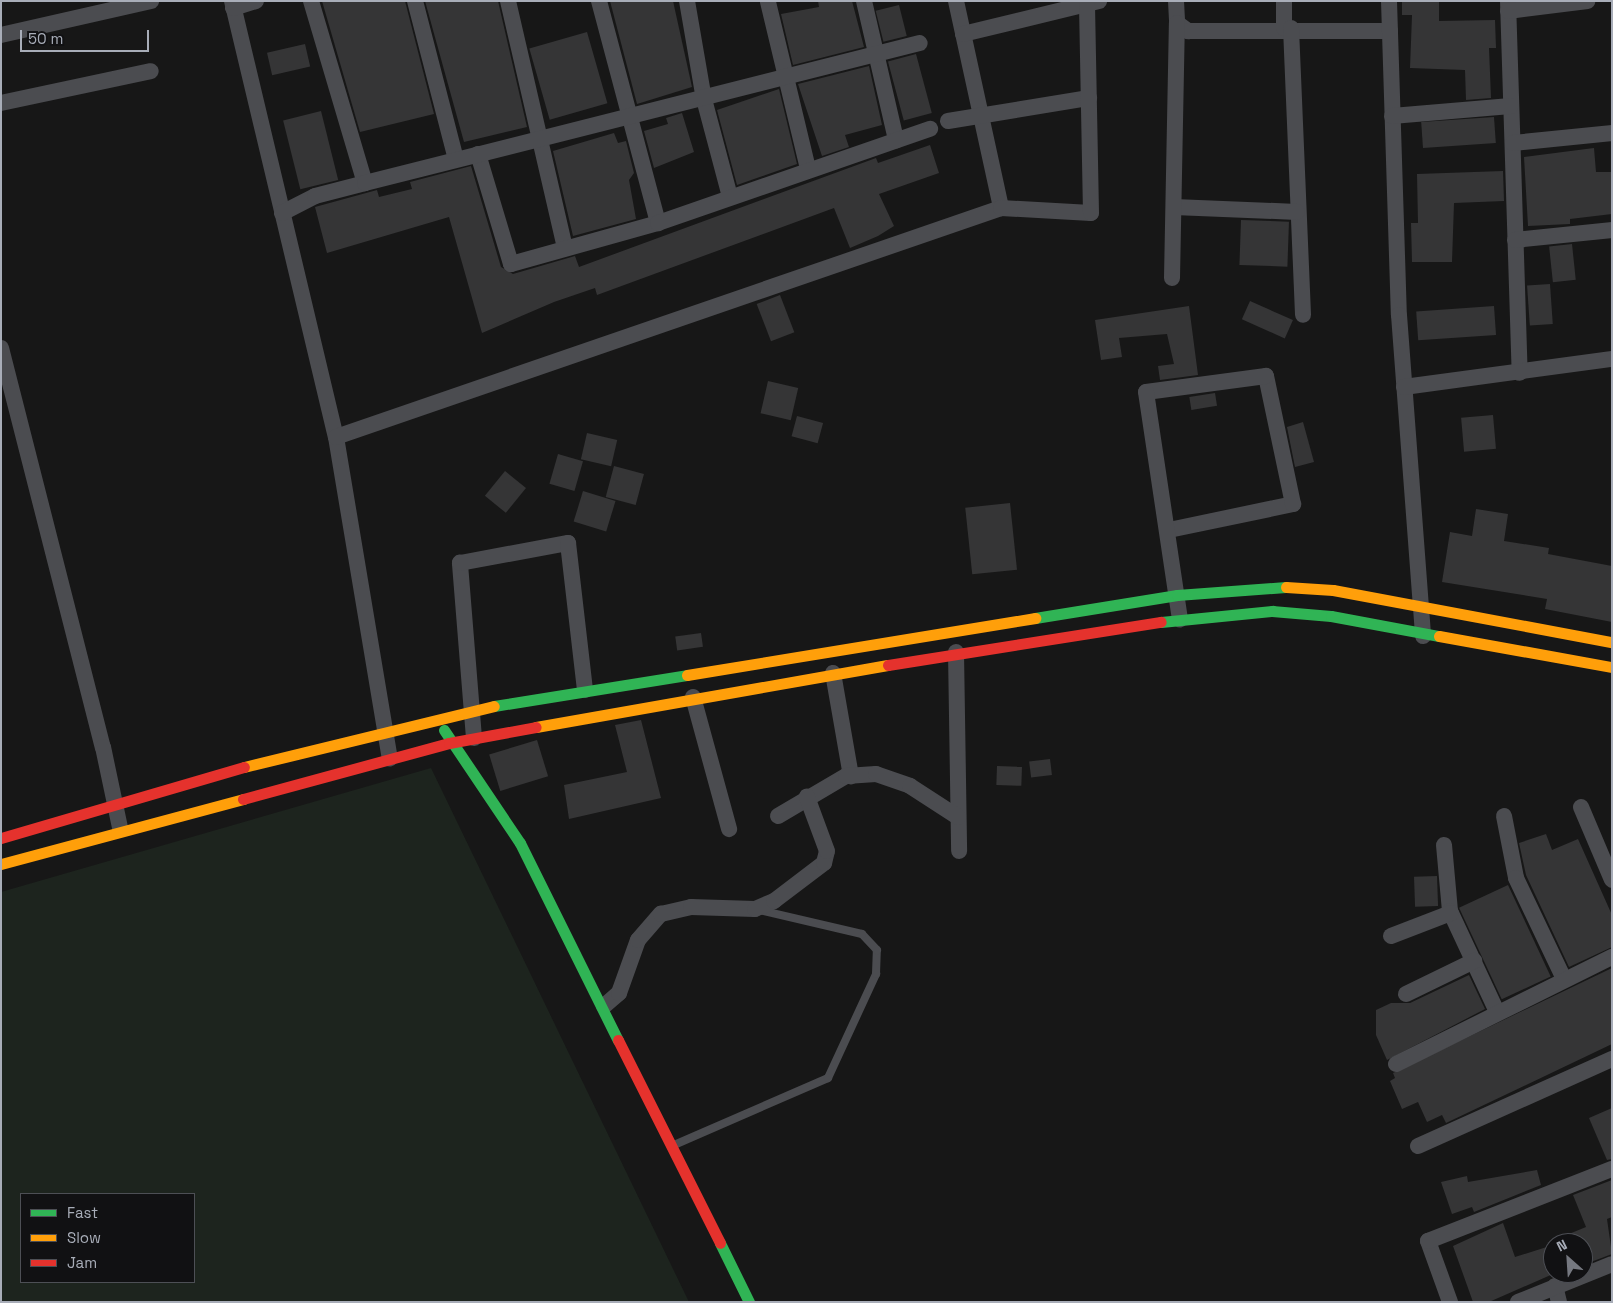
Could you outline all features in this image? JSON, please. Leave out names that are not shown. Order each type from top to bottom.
[{"type":"street","points":[[1,35],[151,1]]},
{"type":"street","points":[[256,1],[233,4],[336,436],[390,758]]},
{"type":"street","points":[[311,1],[365,183]]},
{"type":"street","points":[[415,1],[456,159]]},
{"type":"street","points":[[508,1],[542,137],[565,247]]},
{"type":"street","points":[[599,1],[628,117],[658,223]]},
{"type":"street","points":[[687,1],[704,98],[730,197]]},
{"type":"street","points":[[864,1],[896,140]]},
{"type":"street","points":[[956,1],[982,114],[1000,208]]},
{"type":"street","points":[[1172,278],[1176,1]]},
{"type":"street","points":[[1284,1],[1288,28],[1296,212],[1303,315]]},
{"type":"street","points":[[1389,1],[1404,387],[1423,636]]},
{"type":"street","points":[[1520,373],[1508,6],[1588,1]]},
{"type":"street","points":[[768,2],[808,168]]},
{"type":"street","points":[[336,436],[1000,208],[1091,213],[1089,98],[1093,3],[963,34]]},
{"type":"street","points":[[1177,23],[1188,31],[1288,28],[1390,31]]},
{"type":"street","points":[[282,213],[315,196],[542,137],[920,43]]},
{"type":"street","points":[[1,103],[151,71]]},
{"type":"street","points":[[948,120],[1089,98]]},
{"type":"street","points":[[1392,116],[1510,106]]},
{"type":"street","points":[[478,154],[511,264],[565,247],[658,223],[808,168],[930,129]]},
{"type":"street","points":[[1513,143],[1612,133]]},
{"type":"street","points":[[1174,207],[1296,212]]},
{"type":"street","points":[[1515,240],[1612,230]]},
{"type":"street","points":[[1,348],[120,828]]},
{"type":"street","points":[[1404,387],[1520,373],[1612,359]]},
{"type":"street","points":[[1169,530],[1293,504],[1266,376],[1146,392],[1169,530],[1180,619]]},
{"type":"street","points":[[474,738],[460,563],[568,543],[585,690]]},
{"type":"street","points":[[1,838],[385,731],[472,710],[585,690],[1177,596],[1274,586],[1333,590],[1612,642]]},
{"type":"street","points":[[1,864],[120,828],[449,743],[833,672],[1180,619],[1272,612],[1331,616],[1423,636],[1612,667]]},
{"type":"street","points":[[1038,617],[1044,639]]},
{"type":"street","points":[[956,652],[959,851]]},
{"type":"street","points":[[833,672],[851,776]]},
{"type":"street","points":[[693,697],[729,829]]},
{"type":"street","points":[[440,718],[449,743],[520,843],[674,1145],[749,1302]]},
{"type":"street","points":[[778,816],[808,797],[851,776],[895,778],[958,816]]},
{"type":"street","points":[[604,1006],[623,985],[638,940],[662,914],[691,907],[755,908],[774,901],[824,863],[828,851],[808,797]]},
{"type":"street","points":[[1581,807],[1612,880]]},
{"type":"street","points":[[1504,816],[1516,878],[1564,979]]},
{"type":"street","points":[[1444,845],[1450,913],[1498,1012]]},
{"type":"street","points":[[1391,936],[1450,913]]},
{"type":"street","points":[[1396,1064],[1564,979],[1612,957]]},
{"type":"street","points":[[1406,994],[1474,961]]},
{"type":"street","points":[[1418,1146],[1612,1059]]},
{"type":"street","points":[[1450,1302],[1428,1241],[1612,1169]]},
{"type":"street","points":[[1518,1302],[1557,1294],[1612,1264]]},
{"type":"lane","points":[[674,1145],[828,1078],[876,974],[877,950],[862,934],[755,908]]},
{"type":"shaded area","points":[[431,768],[689,1302],[1,1302],[1,892]]},
{"type":"building","points":[[322,1],[405,1],[434,114],[360,132]]},
{"type":"building","points":[[425,1],[498,1],[527,127],[464,142]]},
{"type":"building","points":[[610,1],[673,1],[692,87],[637,104]]},
{"type":"building","points":[[818,1],[852,1],[864,47],[793,65],[781,14],[819,7]]},
{"type":"building","points":[[1402,1],[1439,1],[1439,21],[1495,20],[1496,48],[1489,48],[1491,98],[1466,100],[1465,70],[1410,68],[1412,15],[1402,15]]},
{"type":"building","points":[[899,5],[907,36],[883,42],[876,11]]},
{"type":"building","points":[[587,32],[607,103],[550,120],[529,49]]},
{"type":"building","points":[[305,44],[310,66],[272,75],[267,53]]},
{"type":"building","points":[[916,54],[932,113],[904,120],[888,62]]},
{"type":"building","points":[[869,66],[882,125],[845,135],[849,147],[822,156],[798,84]]},
{"type":"building","points":[[779,89],[797,164],[737,185],[717,110]]},
{"type":"building","points":[[321,111],[338,180],[300,189],[283,120]]},
{"type":"building","points":[[682,113],[694,152],[654,168],[644,131],[668,124],[666,118]]},
{"type":"building","points":[[1494,117],[1496,143],[1423,148],[1421,122]]},
{"type":"building","points":[[614,133],[618,143],[626,141],[634,173],[629,180],[636,219],[573,236],[553,151]]},
{"type":"building","points":[[930,145],[939,173],[879,194],[894,226],[878,236],[850,248],[834,208],[597,295],[595,288],[554,302],[482,333],[449,217],[327,253],[315,207],[377,190],[379,197],[412,189],[410,182],[471,166],[501,267],[513,274],[575,256],[579,267],[876,158],[878,163]]},
{"type":"building","points":[[1594,148],[1596,172],[1612,172],[1612,214],[1570,219],[1570,224],[1528,226],[1524,157]]},
{"type":"building","points":[[1503,171],[1504,201],[1454,203],[1452,262],[1412,262],[1411,223],[1418,223],[1417,174]]},
{"type":"building","points":[[1241,220],[1289,222],[1287,267],[1239,265]]},
{"type":"building","points":[[1572,244],[1576,280],[1553,282],[1549,246]]},
{"type":"building","points":[[1550,284],[1553,324],[1530,326],[1527,286]]},
{"type":"building","points":[[780,295],[794,332],[771,341],[757,304]]},
{"type":"building","points":[[1250,301],[1293,320],[1285,338],[1242,319]]},
{"type":"building","points":[[1189,306],[1198,375],[1160,380],[1158,366],[1174,364],[1167,334],[1119,338],[1122,357],[1101,360],[1095,320]]},
{"type":"building","points":[[1494,306],[1496,335],[1418,340],[1416,311]]},
{"type":"building","points":[[768,381],[798,388],[791,420],[761,413]]},
{"type":"building","points":[[1215,393],[1217,406],[1191,410],[1189,397]]},
{"type":"building","points":[[1493,415],[1496,449],[1464,452],[1461,418]]},
{"type":"building","points":[[797,416],[823,423],[818,443],[792,436]]},
{"type":"building","points":[[1303,422],[1314,462],[1295,467],[1287,427]]},
{"type":"building","points":[[587,433],[617,440],[611,466],[581,459]]},
{"type":"building","points":[[558,454],[583,461],[574,491],[549,484]]},
{"type":"building","points":[[614,466],[644,474],[636,505],[606,497]]},
{"type":"building","points":[[505,471],[526,488],[506,513],[485,496]]},
{"type":"building","points":[[583,491],[616,501],[606,532],[574,522]]},
{"type":"building","points":[[1010,503],[1017,570],[972,574],[965,508]]},
{"type":"building","points":[[1476,509],[1508,514],[1504,541],[1549,548],[1548,554],[1612,566],[1612,622],[1545,609],[1547,599],[1442,582],[1450,532],[1472,536]]},
{"type":"building","points":[[701,633],[703,647],[677,650],[675,637]]},
{"type":"building","points":[[641,720],[661,798],[569,819],[564,785],[627,772],[615,725]]},
{"type":"building","points":[[537,740],[548,776],[500,791],[489,755]]},
{"type":"building","points":[[1050,759],[1052,775],[1031,777],[1029,762]]},
{"type":"building","points":[[997,766],[1022,767],[1021,786],[996,785]]},
{"type":"building","points":[[1546,834],[1552,850],[1578,839],[1612,915],[1612,947],[1569,967],[1526,875],[1519,843]]},
{"type":"building","points":[[1437,876],[1438,906],[1415,907],[1414,877]]},
{"type":"building","points":[[1508,885],[1551,977],[1502,999],[1459,908]]},
{"type":"building","points":[[1612,968],[1612,1044],[1446,1123],[1442,1115],[1427,1122],[1418,1102],[1402,1109],[1390,1081],[1395,1078],[1393,1073]]},
{"type":"building","points":[[1469,975],[1485,1009],[1387,1060],[1376,1035],[1376,1010],[1391,1003],[1410,1003]]},
{"type":"building","points":[[1612,1108],[1612,1159],[1607,1160],[1589,1118]]},
{"type":"building","points":[[1537,1170],[1541,1185],[1474,1212],[1472,1207],[1452,1214],[1441,1182],[1467,1176],[1468,1182]]},
{"type":"building","points":[[1612,1180],[1612,1217],[1607,1219],[1612,1254],[1593,1261],[1593,1233],[1571,1233],[1586,1227],[1573,1195]]},
{"type":"building","points":[[1503,1223],[1515,1257],[1543,1248],[1543,1278],[1489,1302],[1473,1302],[1453,1246]]},
{"type":"traffic: fast","points":[[1035,618],[1177,595],[1286,587]]},
{"type":"traffic: fast","points":[[1161,622],[1272,611],[1331,616],[1439,636]]},
{"type":"traffic: fast","points":[[494,706],[687,675]]},
{"type":"traffic: fast","points":[[444,730],[520,843],[618,1040]]},
{"type":"traffic: fast","points":[[720,1243],[749,1302]]},
{"type":"traffic: slow","points":[[1286,587],[1333,590],[1612,642]]},
{"type":"traffic: slow","points":[[687,675],[1035,618]]},
{"type":"traffic: slow","points":[[1439,636],[1612,667]]},
{"type":"traffic: slow","points":[[536,727],[888,665]]},
{"type":"traffic: slow","points":[[244,767],[494,706]]},
{"type":"traffic: slow","points":[[1,864],[243,799]]},
{"type":"traffic: jam","points":[[888,665],[1161,622]]},
{"type":"traffic: jam","points":[[243,799],[449,743],[536,727]]},
{"type":"traffic: jam","points":[[1,838],[244,767]]},
{"type":"traffic: jam","points":[[618,1040],[720,1243]]}]
